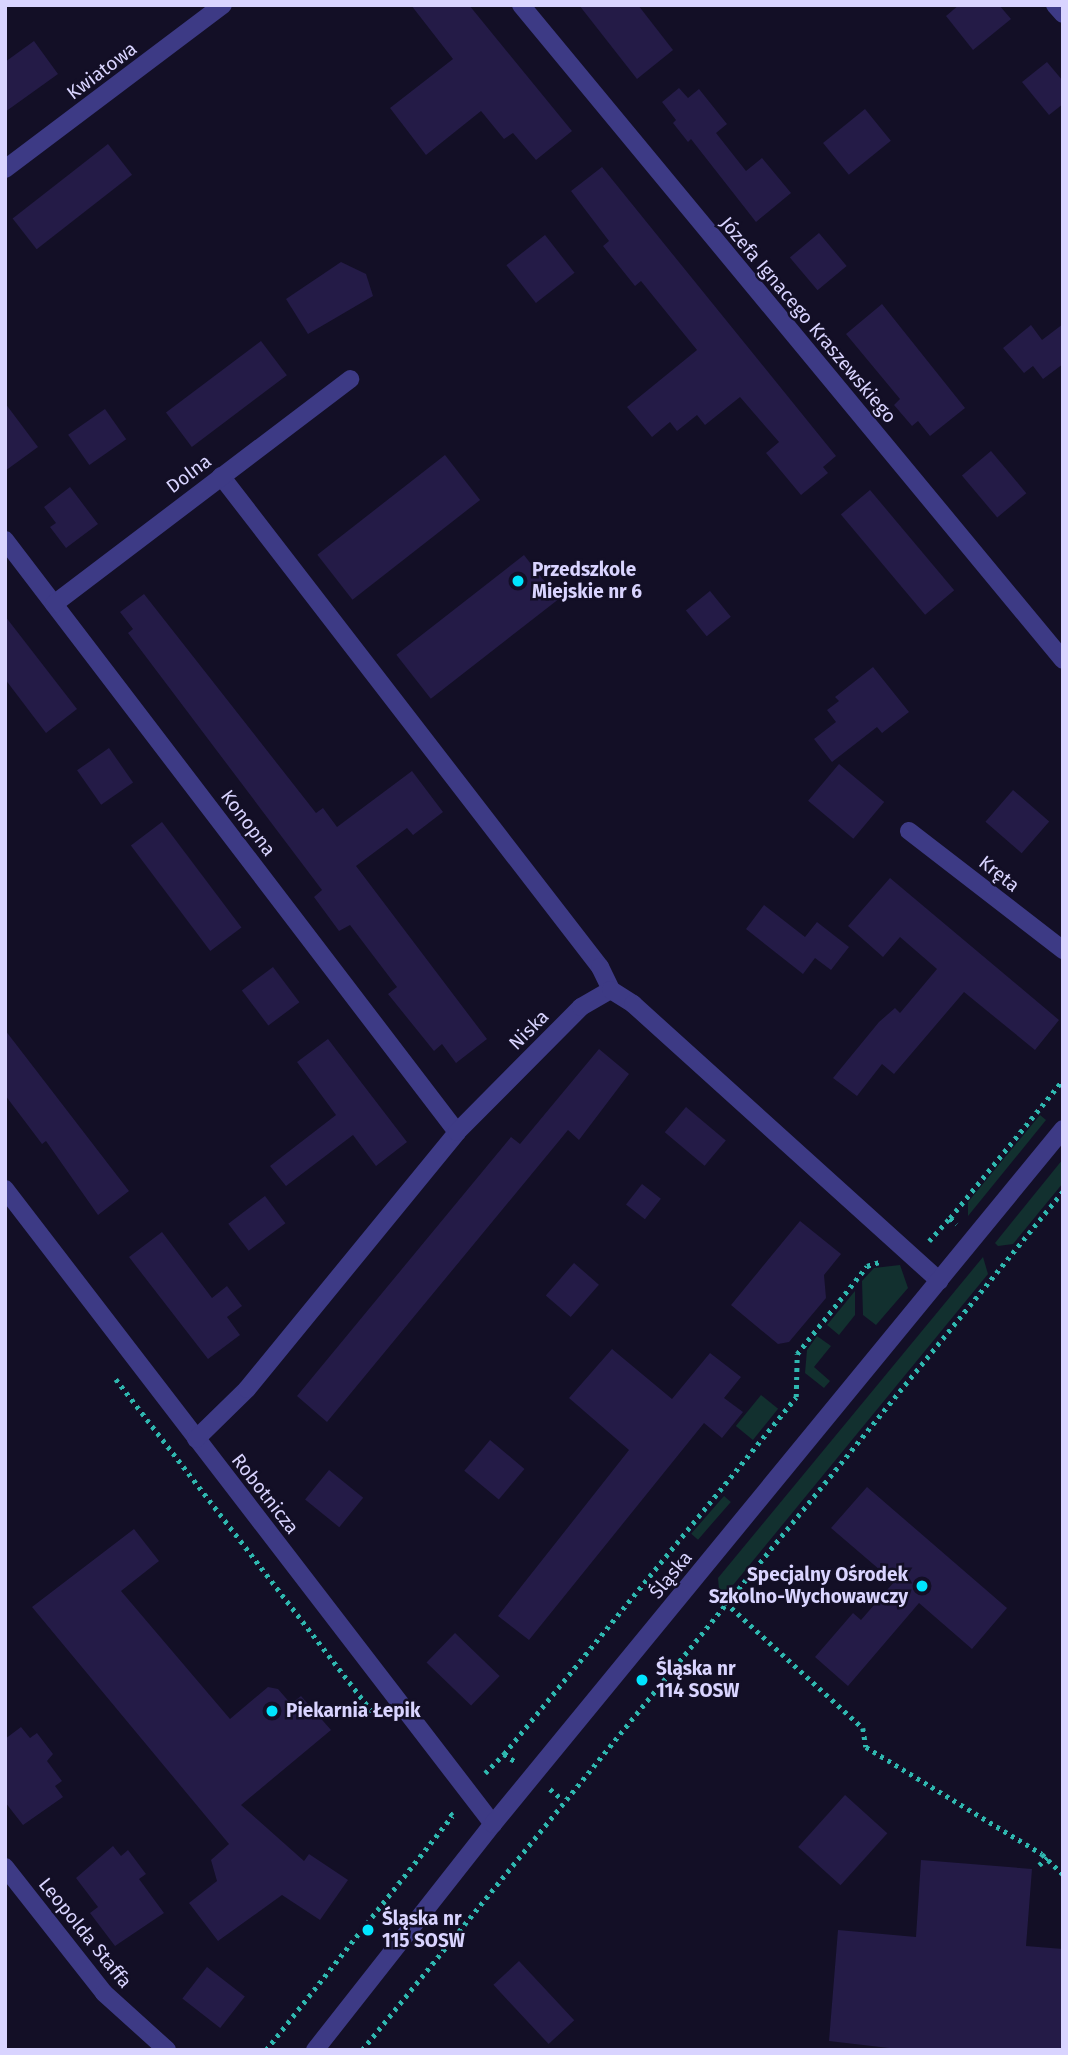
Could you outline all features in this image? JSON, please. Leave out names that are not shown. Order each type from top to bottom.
[{"type":"street","name":"Kwiatowa","points":[[5,169],[223,5]]},
{"type":"street","name":"Józefa Ignacego Kraszewskiego","points":[[521,5],[1063,660]]},
{"type":"street","points":[[1055,5],[1063,15]]},
{"type":"street","name":"Dolna","points":[[54,604],[350,379]]},
{"type":"street","points":[[221,476],[600,967],[611,990],[633,1004],[940,1281]]},
{"type":"street","name":"Konopna","points":[[5,540],[457,1132]]},
{"type":"street","name":"Kręta","points":[[909,831],[1063,950]]},
{"type":"street","name":"Niska","points":[[196,1438],[234,1404],[457,1132],[581,1007],[611,990]]},
{"type":"street","name":"Śląska","points":[[315,2050],[493,1824],[1063,1129]]},
{"type":"street","name":"Robotnicza","points":[[5,1189],[493,1824]]},
{"type":"street","name":"Leopolda Staffa","points":[[5,1867],[104,1993],[167,2050]]},
{"type":"path","points":[[920,1239],[928,1242],[1063,1080]]},
{"type":"path","points":[[362,2050],[563,1800],[1063,1191]]},
{"type":"path","points":[[950,1217],[960,1226]]},
{"type":"path","points":[[996,1255],[1004,1261]]},
{"type":"path","points":[[486,1775],[796,1397],[797,1353],[867,1266],[892,1258]]},
{"type":"path","points":[[148,1421],[376,1717]]},
{"type":"path","points":[[725,1602],[863,1728],[866,1747],[1046,1858],[1063,1874]]},
{"type":"path","points":[[504,1754],[519,1765]]},
{"type":"path","points":[[549,1789],[563,1800]]},
{"type":"path","points":[[266,2050],[452,1816],[444,1805]]},
{"type":"path","points":[[1039,1865],[1046,1858]]},
{"type":"green space","points":[[1040,1115],[1046,1120],[968,1216],[968,1202]]},
{"type":"green space","points":[[1063,1159],[1063,1183],[1013,1244],[998,1246],[995,1243]]},
{"type":"green space","points":[[983,1257],[988,1274],[720,1601],[718,1578]]},
{"type":"green space","points":[[900,1265],[908,1288],[876,1325],[863,1315],[862,1281],[874,1268]]},
{"type":"green space","points":[[855,1291],[855,1315],[839,1335],[827,1325]]},
{"type":"green space","points":[[817,1336],[831,1346],[814,1367],[830,1381],[824,1388],[805,1373],[807,1350]]},
{"type":"green space","points":[[761,1395],[778,1409],[753,1440],[736,1426]]},
{"type":"green space","points":[[724,1496],[731,1502],[698,1540],[691,1534]]},
{"type":"building","points":[[411,5],[469,5],[572,131],[536,160],[513,133],[504,139],[481,111],[426,155],[390,108],[453,59]]},
{"type":"building","points":[[579,5],[638,5],[673,50],[637,79]]},
{"type":"building","points":[[959,5],[999,5],[1011,19],[973,50],[946,16]]},
{"type":"building","points":[[34,41],[58,74],[5,112],[5,62]]},
{"type":"building","points":[[1047,62],[1063,81],[1063,104],[1049,115],[1022,82]]},
{"type":"building","points":[[679,88],[688,98],[699,89],[727,124],[716,133],[746,171],[762,158],[791,193],[756,222],[691,139],[688,142],[673,123],[676,120],[662,102]]},
{"type":"building","points":[[865,109],[891,141],[849,175],[823,143]]},
{"type":"building","points":[[108,144],[132,175],[37,249],[13,218]]},
{"type":"building","points":[[602,167],[836,456],[823,467],[828,473],[801,495],[766,453],[779,442],[740,397],[705,425],[697,415],[677,431],[670,422],[652,437],[627,407],[697,350],[641,281],[635,286],[603,246],[609,241],[571,191]]},
{"type":"building","points":[[819,233],[847,266],[818,290],[790,257]]},
{"type":"building","points":[[545,235],[575,273],[536,303],[506,265]]},
{"type":"building","points":[[341,262],[366,274],[373,296],[308,334],[286,299]]},
{"type":"building","points":[[882,304],[965,408],[930,436],[918,421],[912,426],[894,405],[900,399],[846,334]]},
{"type":"building","points":[[1063,324],[1063,364],[1043,379],[1033,366],[1024,373],[1003,348],[1031,325],[1042,340]]},
{"type":"building","points":[[261,341],[287,375],[192,447],[166,413]]},
{"type":"building","points":[[5,403],[38,447],[5,471]]},
{"type":"building","points":[[105,409],[126,439],[89,465],[68,435]]},
{"type":"building","points":[[991,451],[1026,493],[997,518],[962,475]]},
{"type":"building","points":[[445,455],[480,500],[352,600],[317,555]]},
{"type":"building","points":[[70,487],[98,524],[66,548],[50,527],[56,523],[44,507]]},
{"type":"building","points":[[870,490],[954,590],[925,615],[841,514]]},
{"type":"building","points":[[524,555],[558,599],[431,699],[396,655]]},
{"type":"building","points":[[710,591],[731,617],[707,636],[686,611]]},
{"type":"building","points":[[144,594],[316,813],[323,808],[337,827],[412,771],[443,812],[413,835],[407,828],[356,866],[487,1039],[456,1063],[442,1044],[434,1051],[388,994],[397,987],[350,925],[339,931],[314,897],[322,890],[128,633],[133,629],[120,612]]},
{"type":"building","points":[[5,616],[77,709],[46,733],[5,679]]},
{"type":"building","points":[[873,667],[909,712],[882,733],[877,727],[832,762],[814,739],[836,722],[827,710],[839,701],[835,697]]},
{"type":"building","points":[[109,748],[133,782],[101,805],[77,770]]},
{"type":"building","points":[[839,764],[884,802],[853,839],[808,801]]},
{"type":"building","points":[[1013,790],[1049,821],[1022,853],[985,822]]},
{"type":"building","points":[[162,822],[241,927],[210,951],[131,845]]},
{"type":"building","points":[[890,878],[1059,1020],[1035,1050],[964,992],[894,1074],[882,1064],[857,1096],[833,1078],[879,1022],[895,1008],[900,1013],[937,969],[900,937],[883,957],[848,926]]},
{"type":"building","points":[[764,905],[805,937],[817,922],[849,947],[831,970],[815,958],[803,974],[746,929]]},
{"type":"building","points":[[273,967],[299,1002],[268,1026],[242,990]]},
{"type":"building","points":[[5,1030],[129,1191],[98,1215],[46,1141],[42,1144],[5,1095]]},
{"type":"building","points":[[328,1039],[407,1142],[376,1166],[353,1135],[286,1186],[270,1166],[336,1115],[297,1062]]},
{"type":"building","points":[[599,1049],[629,1074],[579,1140],[568,1130],[327,1422],[297,1396],[511,1137],[520,1144]]},
{"type":"building","points":[[686,1107],[726,1140],[705,1166],[665,1132]]},
{"type":"building","points":[[642,1184],[661,1199],[645,1219],[626,1204]]},
{"type":"building","points":[[265,1196],[285,1223],[249,1251],[228,1224]]},
{"type":"building","points":[[800,1221],[841,1254],[824,1275],[826,1298],[789,1342],[778,1344],[731,1305]]},
{"type":"building","points":[[162,1232],[212,1298],[227,1286],[242,1306],[227,1317],[240,1335],[208,1359],[129,1257]]},
{"type":"building","points":[[574,1263],[599,1285],[571,1317],[546,1295]]},
{"type":"building","points":[[612,1349],[672,1399],[710,1353],[741,1377],[724,1398],[743,1412],[722,1438],[704,1423],[529,1640],[498,1616],[629,1450],[569,1398]]},
{"type":"building","points":[[490,1440],[524,1469],[499,1500],[464,1471]]},
{"type":"building","points":[[329,1470],[363,1498],[339,1527],[305,1500]]},
{"type":"building","points":[[867,1487],[1007,1608],[972,1649],[919,1603],[848,1686],[815,1657],[853,1613],[861,1620],[894,1582],[831,1528]]},
{"type":"building","points":[[134,1529],[159,1561],[121,1591],[230,1719],[268,1687],[278,1689],[291,1704],[301,1696],[331,1730],[241,1805],[304,1861],[309,1854],[348,1880],[320,1920],[282,1895],[218,1941],[189,1903],[217,1881],[211,1860],[229,1844],[32,1607]]},
{"type":"building","points":[[455,1633],[500,1676],[471,1706],[427,1662]]},
{"type":"building","points":[[21,1727],[30,1738],[37,1733],[53,1754],[47,1761],[62,1781],[55,1786],[63,1797],[23,1825],[5,1802],[5,1739]]},
{"type":"building","points":[[845,1795],[887,1833],[841,1885],[798,1847]]},
{"type":"building","points":[[113,1846],[121,1856],[128,1850],[146,1874],[139,1879],[164,1913],[115,1946],[90,1913],[98,1907],[76,1878]]},
{"type":"building","points":[[921,1860],[1032,1869],[1026,1946],[1063,1949],[1063,2050],[906,2050],[829,2041],[838,1930],[916,1937]]},
{"type":"building","points":[[519,1961],[574,2020],[549,2044],[493,1985]]},
{"type":"building","points":[[207,1967],[245,1997],[220,2028],[182,1999]]},
{"type":"place","name":"Przedszkole Miejskie nr 6","points":[[518,581]]},
{"type":"place","name":"Specjalny Ośrodek Szkolno-Wychowawczy","points":[[922,1586]]},
{"type":"place","name":"Śląska nr 114 SOSW","points":[[642,1680]]},
{"type":"place","name":"Piekarnia Łepik","points":[[272,1711]]},
{"type":"place","name":"Śląska nr 115 SOSW","points":[[368,1930]]}]
